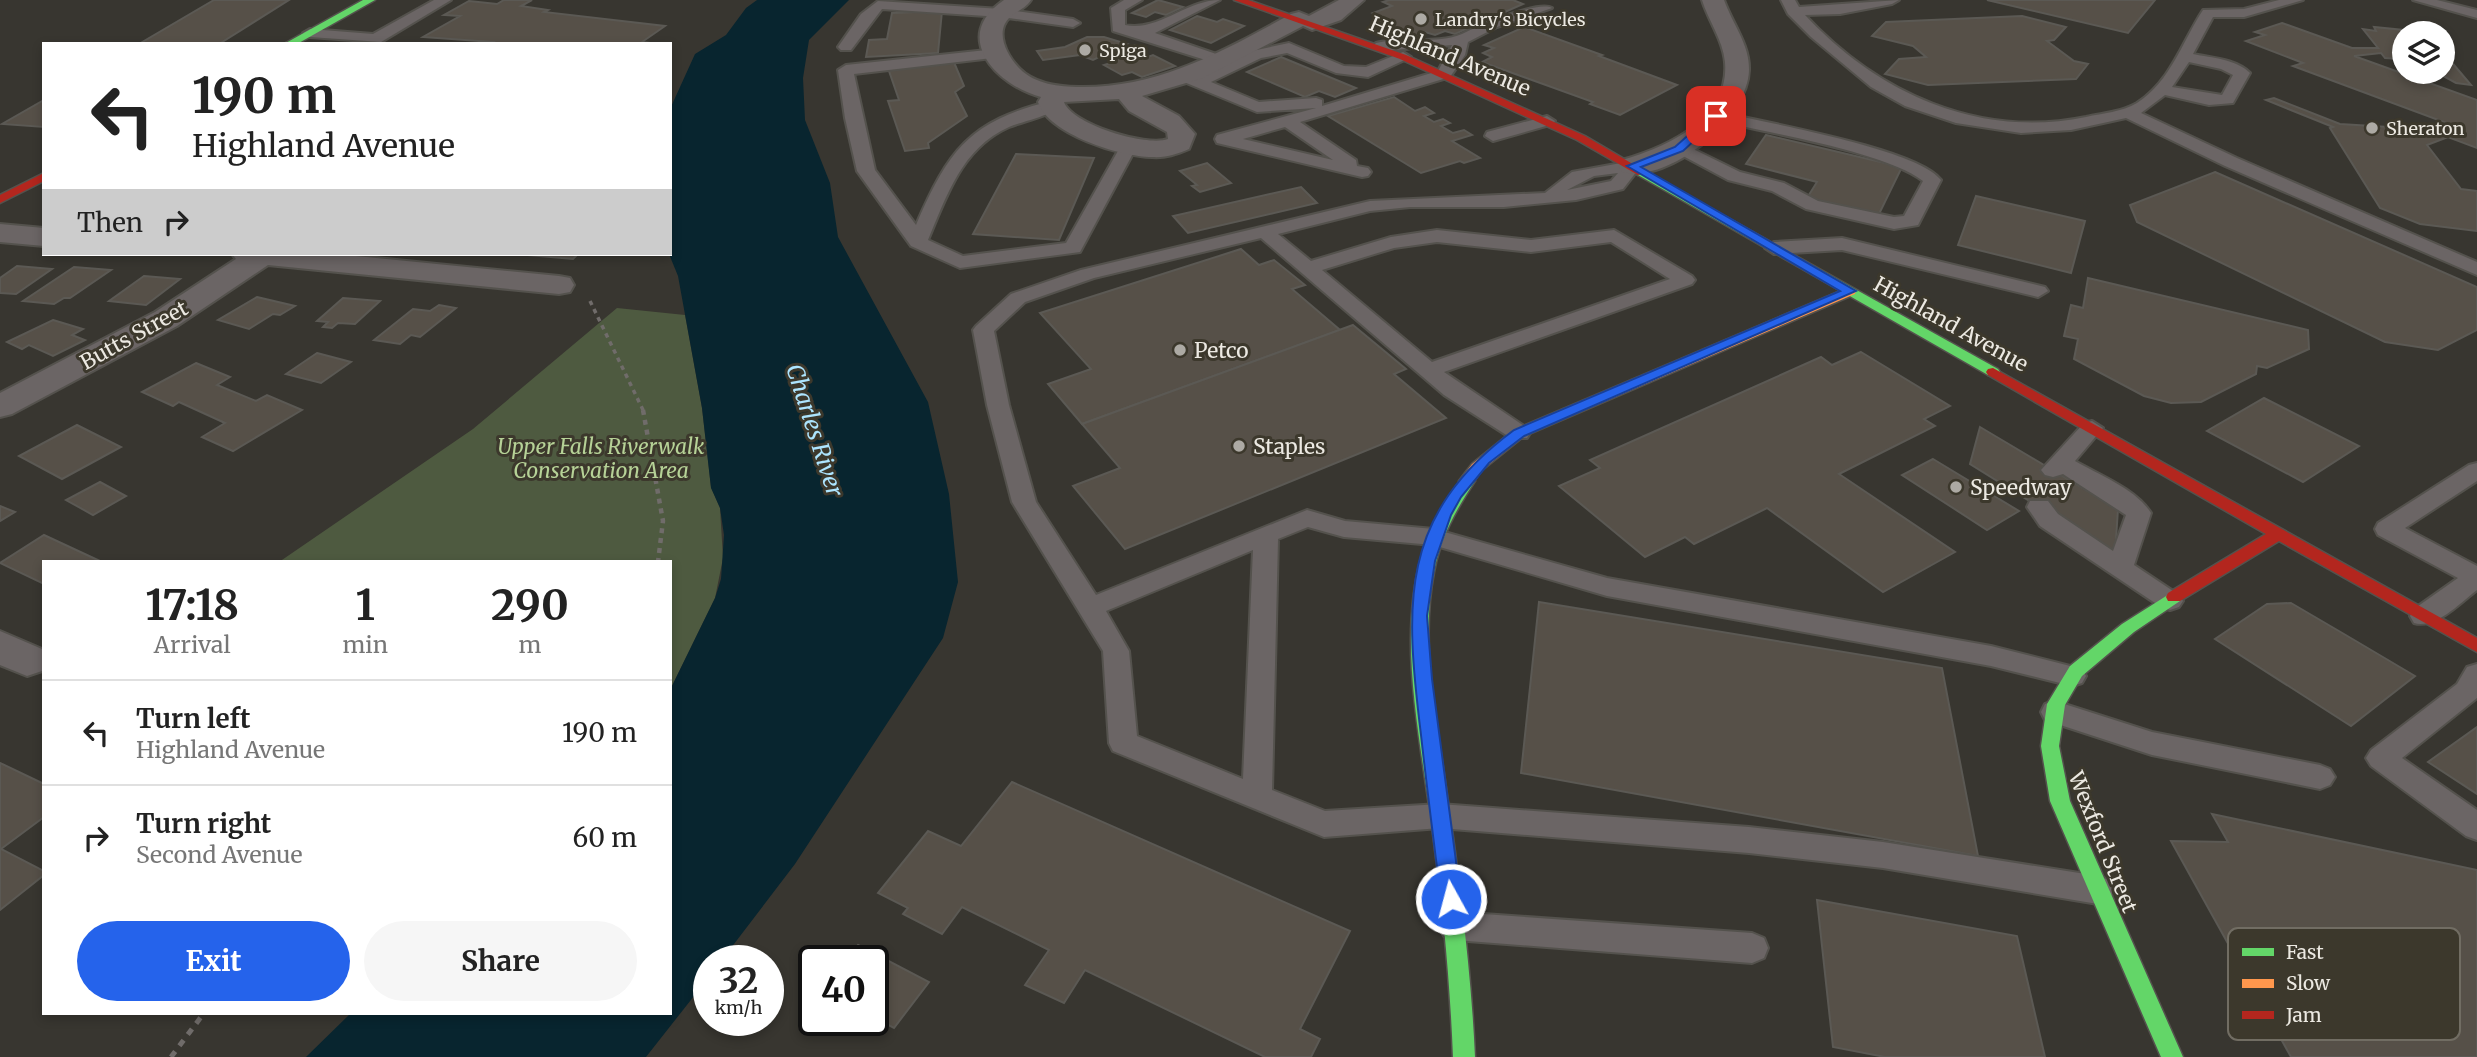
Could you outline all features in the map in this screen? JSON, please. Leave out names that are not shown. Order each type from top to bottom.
[{"type":"street","points":[[293,42],[370,0]]},
{"type":"street","name":"Highland Avenue","points":[[1239,0],[1377,46],[1547,121],[1632,166],[2477,646]]},
{"type":"street","points":[[1053,99],[1127,91],[1191,79],[1220,60],[1305,21],[1333,15],[1353,0]]},
{"type":"street","points":[[1632,166],[1679,149],[1716,116],[1733,87],[1737,62],[1713,0]]},
{"type":"street","points":[[1010,6],[991,29],[996,54],[1019,82],[1053,99],[1071,123],[1129,146],[1166,149],[1180,143],[1182,134],[1175,125],[1135,103],[1127,91]]},
{"type":"street","points":[[0,200],[42,177]]},
{"type":"street","points":[[0,233],[42,237]]},
{"type":"street","name":"Butts Street","points":[[0,407],[155,326],[254,256]]},
{"type":"street","points":[[265,256],[559,285]]},
{"type":"street","points":[[1464,1057],[1462,990],[1419,616],[1424,574],[1434,537],[1449,505],[1469,476],[1500,445],[1519,433],[1850,291]]},
{"type":"street","name":"Wexford Street","points":[[2172,1057],[2060,801],[2053,778],[2050,743],[2055,712],[2062,691],[2072,676],[2116,637],[2278,534]]},
{"type":"lane","points":[[310,33],[379,41],[444,0]]},
{"type":"lane","points":[[1135,0],[1118,8],[1118,28],[1142,33],[1220,60]]},
{"type":"lane","points":[[1142,33],[1213,0]]},
{"type":"lane","points":[[1791,6],[1840,10],[1892,0]]},
{"type":"lane","points":[[1791,6],[1816,34],[1877,85],[1926,109],[1973,121],[2021,128],[2071,125],[2129,113],[2147,105],[2162,89],[2207,13],[2244,13],[2297,0]]},
{"type":"lane","points":[[2420,0],[2477,14]]},
{"type":"lane","points":[[846,47],[866,17],[878,5],[1010,6],[1073,23]]},
{"type":"lane","points":[[1377,46],[1461,40],[1492,24],[1545,8]]},
{"type":"lane","points":[[1289,122],[1362,172],[1223,139],[1289,122],[1444,74],[1457,55],[1461,40]]},
{"type":"lane","points":[[1191,79],[1257,54],[1289,48],[1341,70],[1368,72],[1402,57]]},
{"type":"lane","points":[[996,54],[846,70],[853,118],[866,171],[893,204],[918,242],[960,262],[1027,257],[1073,248],[1129,146]]},
{"type":"lane","points":[[2162,89],[2209,100],[2227,100],[2242,74],[2226,65],[2182,56]]},
{"type":"lane","points":[[1191,79],[1257,107],[1328,102],[1366,85],[1368,72]]},
{"type":"lane","points":[[918,242],[951,166],[971,141],[1007,119],[1053,99]]},
{"type":"lane","points":[[2129,113],[2205,151],[2477,269]]},
{"type":"lane","points":[[1679,149],[1734,176],[1778,187],[1798,200],[1894,223],[1911,221],[1932,180],[1923,171],[1891,159],[1716,116]]},
{"type":"lane","points":[[1493,136],[1547,121]]},
{"type":"lane","points":[[1632,166],[1617,185],[1576,195],[1504,202],[1410,202],[1370,206],[1065,282],[1018,298],[984,330],[998,405],[1024,502],[1116,650],[1123,743],[1324,824],[1440,816],[1749,840],[1883,855],[2098,890]]},
{"type":"lane","points":[[1273,231],[1309,268],[1452,390],[1519,433]]},
{"type":"lane","points":[[1309,268],[1391,243],[1437,236],[1531,246],[1615,236],[1685,280],[1430,370]]},
{"type":"lane","points":[[1774,248],[1842,244],[2038,291]]},
{"type":"lane","points":[[2092,428],[2056,466],[2130,504],[2139,513],[2128,537],[2120,568]]},
{"type":"lane","points":[[2423,616],[2477,577],[2388,529],[2477,470]]},
{"type":"lane","points":[[2039,507],[2049,520],[2170,601]]},
{"type":"lane","points":[[1091,607],[1307,517],[1343,529],[1434,537],[1607,587],[1991,656],[2072,676]]},
{"type":"lane","points":[[1256,796],[1266,534]]},
{"type":"lane","points":[[2477,674],[2467,691],[2381,758],[2477,827]]},
{"type":"lane","points":[[2055,712],[2098,730],[2139,742],[2320,777]]},
{"type":"lane","points":[[1455,926],[1752,948]]},
{"type":"path","points":[[559,285],[580,290],[594,305],[608,341],[645,414],[663,522],[658,560]]},
{"type":"path","points":[[170,1057],[202,1015]]},
{"type":"green space","name":"Upper Falls Riverwalk Conservation Area","points":[[617,308],[685,315],[702,408],[711,487],[720,508],[723,558],[715,598],[672,686],[672,560],[282,560],[473,429]]},
{"type":"water","name":"Charles River","points":[[757,0],[849,0],[809,40],[803,78],[805,120],[830,183],[838,237],[928,402],[949,494],[958,582],[943,638],[795,864],[733,945],[693,945],[693,997],[646,1057],[306,1057],[349,1015],[672,1015],[672,686],[715,598],[721,579],[724,535],[720,508],[711,488],[702,408],[678,276],[670,256],[672,256],[672,105],[695,54],[726,35],[746,8]]},
{"type":"building","points":[[214,0],[289,0],[222,42],[142,42]]},
{"type":"building","points":[[504,0],[532,0],[521,6],[548,10],[544,12],[665,26],[642,42],[493,42],[423,37],[460,16],[444,15],[469,1],[497,4]]},
{"type":"building","points":[[1158,0],[1183,7],[1166,15],[1155,12],[1146,17],[1132,13]]},
{"type":"building","points":[[1513,0],[1523,4],[1455,34],[1445,31],[1435,35],[1425,32],[1416,36],[1377,21],[1385,18],[1373,13],[1392,6],[1383,2]]},
{"type":"building","points":[[1987,0],[2155,0],[2128,33]]},
{"type":"building","points":[[942,11],[938,53],[866,57],[869,40],[887,39],[892,13]]},
{"type":"building","points":[[1197,16],[1217,22],[1223,19],[1244,26],[1211,43],[1170,30]]},
{"type":"building","points":[[2022,16],[2066,27],[2054,40],[2047,41],[2074,61],[2088,64],[2076,79],[1928,85],[1885,74],[1899,59],[1926,57],[1913,46],[1872,36],[1886,22]]},
{"type":"building","name":"Sheraton","points":[[2282,23],[2352,48],[2378,48],[2363,29],[2392,29],[2392,58],[2385,58],[2381,53],[2354,56],[2392,70],[2392,84],[2432,84],[2477,100],[2477,148],[2448,137],[2427,145],[2461,189],[2477,191],[2477,231],[2420,224],[2380,208],[2330,128],[2333,127],[2266,100],[2274,98],[2340,124],[2438,130],[2452,125],[2293,66],[2303,63],[2246,41],[2265,35],[2255,32]]},
{"type":"building","points":[[1524,27],[1677,85],[1620,115],[1590,104],[1593,102],[1482,62],[1492,57],[1483,53],[1494,48],[1484,45]]},
{"type":"building","points":[[1087,37],[1104,37],[1127,44],[1093,60],[1080,55],[1043,60],[1037,51],[1065,47]]},
{"type":"building","points":[[1135,45],[1143,49],[1137,51],[1148,57],[1153,55],[1175,66],[1142,77],[1132,72],[1122,75],[1104,65],[1114,62],[1108,59],[1133,50],[1128,48]]},
{"type":"building","points":[[1281,57],[1356,88],[1335,97],[1319,91],[1305,97],[1247,72]]},
{"type":"building","points":[[953,60],[964,86],[955,92],[967,116],[928,143],[929,148],[905,151],[888,101],[899,100],[888,68]]},
{"type":"building","points":[[2455,66],[2471,85],[2455,82]]},
{"type":"building","points":[[1394,97],[1415,111],[1425,107],[1434,113],[1424,116],[1434,122],[1443,119],[1450,123],[1441,126],[1453,133],[1464,130],[1472,135],[1452,141],[1480,158],[1421,173],[1328,116]]},
{"type":"building","points":[[42,101],[42,127],[2,124]]},
{"type":"building","points":[[1766,135],[1902,167],[1878,216],[1807,198],[1817,182],[1746,164]]},
{"type":"building","points":[[1016,154],[1094,158],[1059,240],[973,234]]},
{"type":"building","points":[[1207,163],[1231,183],[1200,192],[1192,186],[1197,185],[1180,171]]},
{"type":"building","points":[[2215,172],[2477,287],[2477,330],[2438,350],[2385,342],[2137,222],[2130,205]]},
{"type":"building","points":[[1301,187],[1317,203],[1188,233],[1173,216]]},
{"type":"building","points":[[1976,196],[2085,221],[2071,273],[1958,245]]},
{"type":"building","name":"Petco","points":[[1241,249],[1259,265],[1274,260],[1305,285],[1292,289],[1340,330],[1082,424],[1048,384],[1091,369],[1040,313]]},
{"type":"building","points":[[539,256],[576,256],[573,259]]},
{"type":"building","points":[[17,266],[52,269],[16,294],[0,293],[0,278]]},
{"type":"building","points":[[74,267],[111,270],[70,298],[64,298],[54,304],[23,301]]},
{"type":"building","points":[[144,276],[180,279],[146,305],[109,301]]},
{"type":"building","points":[[2088,278],[2308,330],[2309,349],[2267,368],[2257,366],[2256,374],[2201,402],[2171,403],[2144,396],[2074,359],[2078,339],[2064,336],[2071,305],[2083,308]]},
{"type":"building","points":[[257,297],[295,306],[280,315],[273,314],[249,329],[218,320]]},
{"type":"building","points":[[343,298],[380,301],[355,324],[338,323],[332,328],[323,327],[328,322],[317,321]]},
{"type":"building","points":[[439,305],[456,308],[420,337],[411,335],[400,344],[374,340],[413,309],[430,311]]},
{"type":"building","points":[[53,320],[83,329],[72,335],[85,340],[53,356],[29,345],[22,349],[7,342]]},
{"type":"building","name":"Staples","points":[[1353,325],[1406,369],[1394,374],[1446,418],[1125,549],[1073,486],[1120,468],[1082,424]]},
{"type":"building","points":[[1861,352],[1950,406],[1924,419],[1935,426],[1839,474],[1955,552],[1883,592],[1767,508],[1694,544],[1685,537],[1645,557],[1559,486],[1600,468],[1590,460],[1821,357],[1832,365]]},
{"type":"building","points":[[317,353],[351,362],[321,383],[286,374]]},
{"type":"building","points":[[196,363],[230,377],[217,385],[256,401],[267,395],[302,410],[233,451],[202,437],[225,423],[179,402],[173,406],[142,392]]},
{"type":"building","points":[[2264,398],[2359,446],[2303,482],[2207,431]]},
{"type":"building","points":[[77,425],[121,447],[62,479],[19,456]]},
{"type":"building","points":[[1980,427],[2118,509],[2115,554],[1970,464]]},
{"type":"building","points":[[1933,459],[2019,511],[1987,530],[1902,475]]},
{"type":"building","points":[[100,482],[126,496],[93,515],[66,500]]},
{"type":"building","points":[[0,506],[15,512],[0,521]]},
{"type":"building","points":[[44,535],[98,560],[42,560],[42,583],[0,563]]},
{"type":"building","points":[[1539,602],[1942,668],[1978,856],[1521,773]]},
{"type":"building","points":[[2291,603],[2415,676],[2351,726],[2215,639],[2267,604]]},
{"type":"building","points":[[2477,727],[2477,794],[2428,762]]},
{"type":"building","points":[[0,763],[42,783],[42,818],[1,849],[42,870],[42,877],[0,910]]},
{"type":"building","points":[[1012,782],[1350,931],[1300,1029],[1320,1039],[1311,1057],[1265,1057],[1085,970],[1064,1003],[1025,985],[1049,950],[962,907],[942,934],[903,914],[908,908],[878,893],[928,831],[961,846]]},
{"type":"building","points":[[2212,814],[2477,870],[2477,1057],[2291,1057],[2282,1040],[2460,1040],[2460,928],[2228,928],[2228,944],[2171,841],[2228,842]]},
{"type":"building","points":[[1817,900],[2017,936],[2045,1057],[1885,1057],[1833,1047]]},
{"type":"building","points":[[889,961],[929,982],[894,1028],[889,1025]]},
{"type":"traffic: fast","points":[[293,42],[370,0]]},
{"type":"traffic: fast","points":[[1642,173],[1993,372]]},
{"type":"traffic: fast","points":[[1464,1057],[1457,946],[1424,697],[1420,630],[1425,572],[1433,544],[1451,505],[1467,481]]},
{"type":"traffic: fast","points":[[2172,1057],[2060,801],[2050,746],[2056,704],[2076,671],[2128,628],[2174,597]]},
{"type":"traffic: slow","points":[[1467,481],[1477,467],[1519,433],[1850,291]]},
{"type":"traffic: jam","points":[[1239,0],[1403,57],[1581,138],[1642,173]]},
{"type":"traffic: jam","points":[[0,200],[42,177]]},
{"type":"traffic: jam","points":[[1993,372],[2477,646]]},
{"type":"traffic: jam","points":[[2174,597],[2278,534]]},
{"type":"place","name":"Landry's Bicycles","points":[[1421,19]]},
{"type":"place","name":"Spiga","points":[[1085,50]]},
{"type":"place","name":"Sheraton","points":[[2372,128]]},
{"type":"place","name":"Petco","points":[[1180,350]]},
{"type":"place","name":"Staples","points":[[1239,446]]},
{"type":"place","name":"Speedway","points":[[1956,487]]},
{"type":"route","points":[[1451,899],[1419,646],[1419,616],[1422,587],[1434,537],[1455,495],[1484,459],[1519,433],[1850,291],[1632,166],[1679,149],[1716,116]]}]
